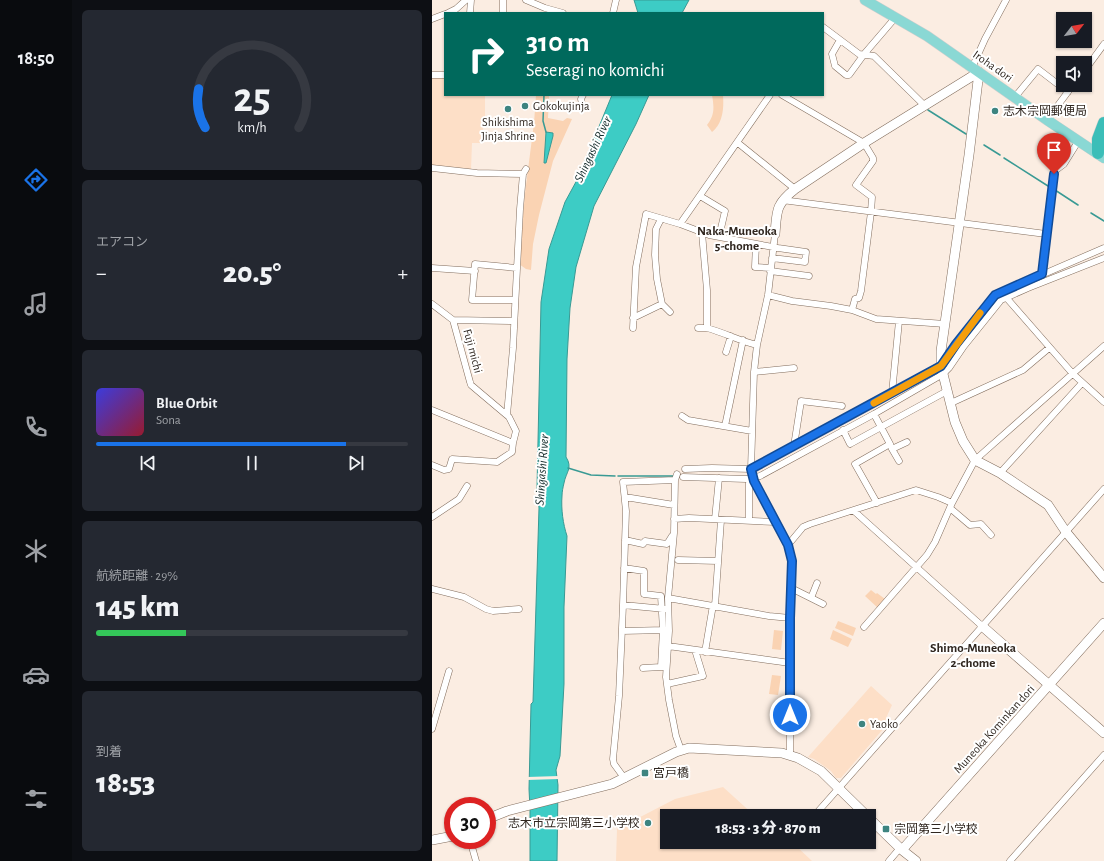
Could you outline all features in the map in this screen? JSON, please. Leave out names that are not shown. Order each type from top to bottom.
[{"type":"highway","points":[[1102,152],[1098,139],[1104,123]]},
{"type":"main road","name":"Iroha dori","points":[[865,0],[881,4],[895,18],[927,36],[1048,120],[1079,140],[1102,152]]},
{"type":"street","points":[[450,12],[466,0]]},
{"type":"street","points":[[470,12],[471,0]]},
{"type":"street","points":[[503,12],[504,0]]},
{"type":"street","points":[[526,0],[559,12]]},
{"type":"street","points":[[613,12],[616,0]]},
{"type":"street","points":[[1006,0],[988,33],[976,70],[959,223],[941,351],[942,370],[955,422],[975,460],[1000,474],[1048,505],[1066,532],[1104,578]]},
{"type":"street","points":[[432,19],[444,14]]},
{"type":"street","points":[[840,40],[832,54],[835,66],[846,75],[849,75],[895,18]]},
{"type":"street","points":[[824,28],[859,54],[874,56],[924,105]]},
{"type":"street","points":[[1092,60],[1104,44]]},
{"type":"street","points":[[1015,97],[1038,69],[1056,83]]},
{"type":"street","points":[[790,755],[790,618],[792,561],[788,545],[753,478],[751,469],[752,431],[754,419],[754,372],[757,345],[768,295],[777,209],[782,200],[795,189],[976,70]]},
{"type":"street","points":[[432,75],[444,75]]},
{"type":"street","points":[[1048,120],[1068,92]]},
{"type":"street","points":[[582,96],[581,99],[582,104]]},
{"type":"street","points":[[680,224],[738,143],[769,96]]},
{"type":"street","points":[[784,96],[864,143],[873,158],[873,161],[856,185],[872,197],[861,291],[859,298],[855,300],[852,310]]},
{"type":"street","points":[[1042,274],[1046,234],[1056,170],[1064,164],[1079,140]]},
{"type":"street","points":[[738,143],[795,189]]},
{"type":"street","points":[[432,168],[477,173],[524,172],[513,348],[507,415]]},
{"type":"street","points":[[700,196],[725,211],[719,237]]},
{"type":"street","points":[[782,200],[1046,234]]},
{"type":"street","points":[[633,328],[636,267],[646,214],[680,224],[702,233],[806,252],[804,262],[772,258]]},
{"type":"street","points":[[661,219],[656,229],[655,255],[657,279],[662,304],[670,312]]},
{"type":"street","points":[[702,233],[707,290],[707,328]]},
{"type":"street","points":[[756,244],[755,266],[809,276]]},
{"type":"street","points":[[684,469],[751,469],[892,393],[942,370],[950,368],[964,346],[1005,296],[1042,274],[1104,248]]},
{"type":"street","points":[[625,779],[614,764],[613,759],[619,696],[623,605],[626,511],[623,482],[678,477],[753,478],[760,476],[874,414],[942,370],[956,344],[994,296],[1005,296],[1104,258]]},
{"type":"street","points":[[515,300],[472,300],[475,264],[517,268]]},
{"type":"street","points":[[432,268],[475,271]]},
{"type":"street","points":[[768,295],[792,301],[852,310],[876,319],[945,324]]},
{"type":"street","points":[[1005,296],[1073,374],[1104,402]]},
{"type":"street","name":"Fuji michi","points":[[432,304],[453,320],[471,385],[507,415],[516,432],[513,444]]},
{"type":"street","points":[[633,318],[662,304]]},
{"type":"street","points":[[453,320],[514,321]]},
{"type":"street","points":[[892,393],[899,321]]},
{"type":"street","points":[[698,328],[707,328],[724,332],[757,345]]},
{"type":"street","points":[[726,352],[731,336]]},
{"type":"street","points":[[725,426],[742,340]]},
{"type":"street","points":[[864,627],[927,555],[935,542],[951,506],[975,460],[1104,346]]},
{"type":"street","points":[[951,402],[1023,370],[1050,348]]},
{"type":"street","points":[[754,372],[794,368]]},
{"type":"street","points":[[1000,474],[1082,383]]},
{"type":"street","points":[[843,430],[850,444],[947,391]]},
{"type":"street","points":[[794,446],[801,401],[842,406]]},
{"type":"street","points":[[432,410],[513,444],[512,452],[497,462],[452,459],[449,469],[444,470],[432,465]]},
{"type":"street","points":[[874,414],[898,461]]},
{"type":"street","points":[[682,416],[688,420],[713,426],[725,426],[752,431]]},
{"type":"street","points":[[877,503],[855,464],[891,447],[907,442]]},
{"type":"street","points":[[665,609],[668,598],[674,533],[674,505],[678,477]]},
{"type":"street","points":[[705,652],[714,606],[718,561],[719,478]]},
{"type":"street","points":[[749,520],[749,483],[753,478]]},
{"type":"street","points":[[432,517],[459,499],[467,486]]},
{"type":"street","points":[[788,545],[803,527],[916,490],[951,506],[970,525],[981,524],[991,535]]},
{"type":"street","points":[[820,809],[1104,490]]},
{"type":"street","points":[[625,497],[674,505]]},
{"type":"street","points":[[854,511],[1104,733]]},
{"type":"street","points":[[674,519],[689,518],[775,522]]},
{"type":"street","points":[[625,540],[643,544],[645,541],[667,544],[674,533]]},
{"type":"street","points":[[678,560],[718,561]]},
{"type":"street","points":[[624,568],[644,571],[644,594],[661,596],[665,609],[668,646],[663,667]]},
{"type":"street","points":[[811,598],[817,583]]},
{"type":"street","points":[[791,588],[823,604]]},
{"type":"street","points":[[432,589],[464,596],[486,610],[493,611],[519,609]]},
{"type":"street","points":[[668,598],[769,616],[790,618]]},
{"type":"street","points":[[623,605],[665,609]]},
{"type":"street","name":"Muneoka Kominkan dori","points":[[901,849],[1104,623]]},
{"type":"street","points":[[622,631],[666,630]]},
{"type":"street","points":[[666,630],[663,667],[676,736],[681,750]]},
{"type":"street","points":[[668,646],[790,663]]},
{"type":"street","points":[[666,684],[703,676],[695,650]]},
{"type":"street","points":[[643,668],[663,667]]},
{"type":"street","points":[[432,729],[449,671]]},
{"type":"street","points":[[496,816],[516,808],[605,787],[625,779],[681,750],[689,748],[790,755],[817,768],[860,809]]},
{"type":"street","points":[[1010,861],[1104,755]]},
{"type":"street","points":[[876,825],[916,861]]},
{"type":"street","points":[[432,840],[444,838]]},
{"type":"street","points":[[473,849],[476,861]]},
{"type":"street","points":[[889,861],[901,849]]},
{"type":"shaded area","points":[[432,77],[444,77],[444,96],[485,96],[485,119],[480,143],[472,143],[471,170],[432,166]]},
{"type":"shaded area","points":[[536,96],[549,96],[548,118],[563,121],[567,118],[572,119],[553,161],[533,244],[531,270],[526,269],[519,264],[525,193]]},
{"type":"shaded area","points":[[712,96],[723,96],[721,120],[716,129],[712,132],[707,125],[713,111]]},
{"type":"shaded area","points":[[871,590],[885,599],[878,608],[865,596]]},
{"type":"shaded area","points":[[838,621],[856,628],[853,636],[835,628]]},
{"type":"shaded area","points":[[774,630],[783,631],[781,650],[772,649]]},
{"type":"shaded area","points":[[833,630],[852,639],[848,647],[830,639]]},
{"type":"shaded area","points":[[772,675],[781,676],[778,695],[769,694]]},
{"type":"shaded area","points":[[871,686],[892,705],[886,718],[884,728],[841,778],[836,778],[831,771],[814,759],[808,757]]},
{"type":"shaded area","name":"志木市立宗岡第三小学校","points":[[723,787],[747,809],[660,809],[660,849],[799,849],[812,861],[616,861],[617,829],[675,799]]},
{"type":"water","points":[[634,0],[689,0],[683,12],[638,12]]},
{"type":"water","name":"Shingashi River","points":[[612,96],[649,96],[594,206],[576,267],[570,308],[567,359],[566,457],[569,467],[562,493],[564,527],[567,536],[564,607],[564,684],[560,756],[556,770],[558,785],[557,861],[530,861],[529,789],[539,508],[537,488],[541,302],[549,249],[565,202],[577,180]]},
{"type":"water","points":[[546,132],[553,133],[553,136],[546,163],[544,163]]},
{"type":"pier","points":[[559,776],[559,779],[527,780],[527,777]]},
{"type":"waterway","points":[[544,96],[543,121],[546,132]]},
{"type":"waterway","points":[[928,110],[966,134]]},
{"type":"waterway","points":[[984,145],[1000,155]]},
{"type":"waterway","points":[[1004,158],[1048,186]]},
{"type":"waterway","points":[[1055,190],[1078,205]]},
{"type":"waterway","points":[[1091,213],[1104,221]]},
{"type":"waterway","points":[[568,468],[591,475],[615,476]]},
{"type":"waterway","points":[[618,476],[674,476]]},
{"type":"slow traffic","points":[[874,403],[941,366],[980,313]]},
{"type":"place","name":"Gokokujinja","points":[[525,106]]},
{"type":"place","name":"Shikishima Jinja Shrine","points":[[508,109]]},
{"type":"place","name":"志木宗岡郵便局","points":[[995,111]]},
{"type":"place","name":"Yaoko","points":[[862,724]]},
{"type":"place","name":"宮戸橋","points":[[645,773]]},
{"type":"place","name":"志木市立宗岡第三小学校","points":[[648,823]]},
{"type":"place","name":"宗岡第三小学校","points":[[886,829]]},
{"type":"district","name":"Naka-Muneoka 5-chome","points":[[737,238]]},
{"type":"district","name":"Shimo-Muneoka 2-chome","points":[[973,654]]},
{"type":"route","points":[[790,715],[790,618],[792,561],[788,545],[754,481],[751,469],[941,366],[956,344],[995,295],[1042,274],[1054,174]]}]
